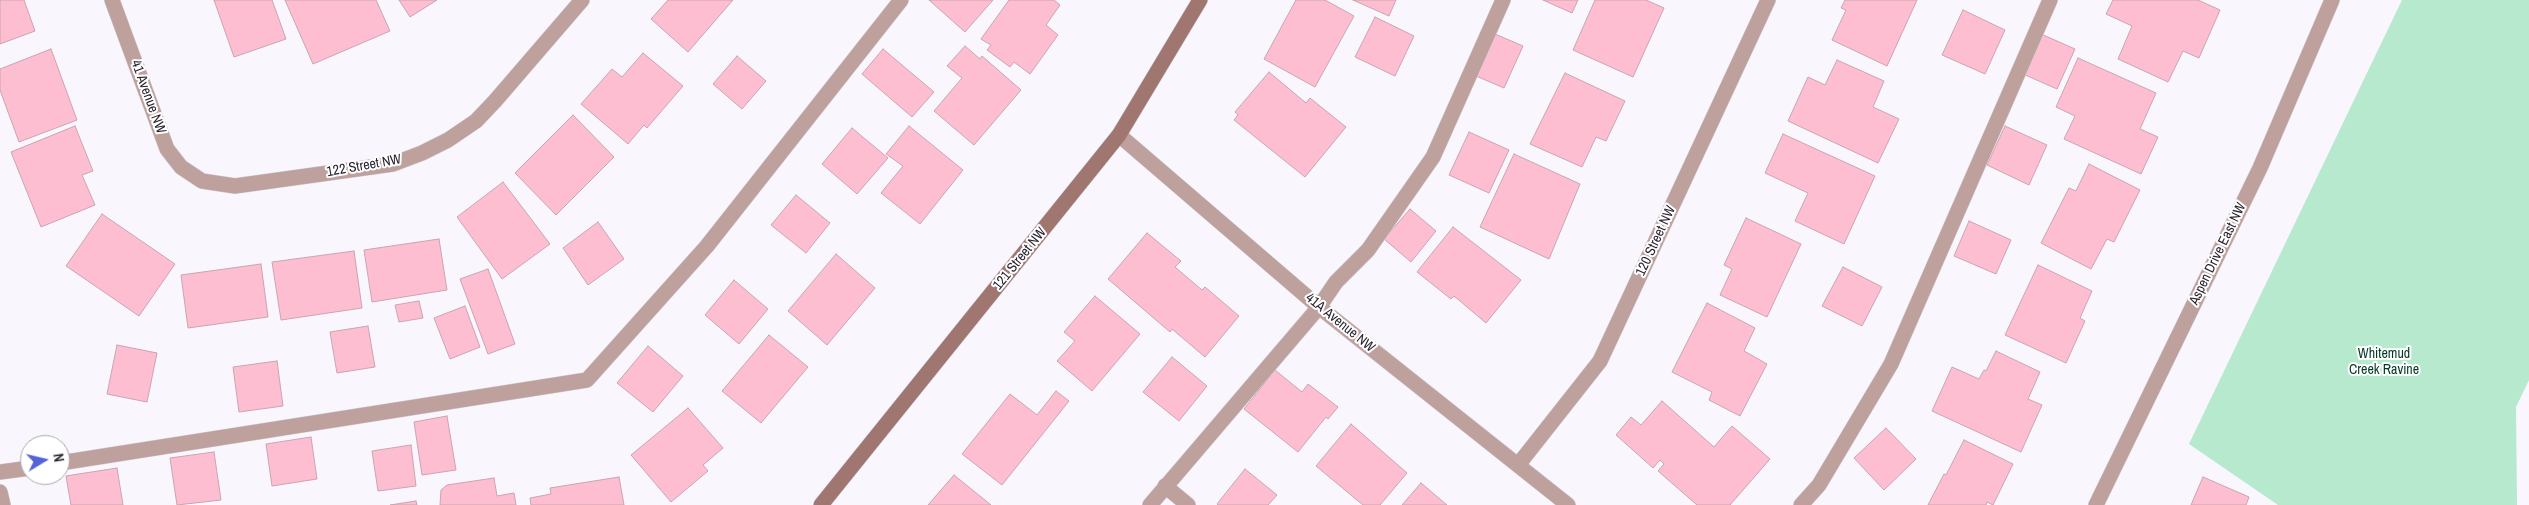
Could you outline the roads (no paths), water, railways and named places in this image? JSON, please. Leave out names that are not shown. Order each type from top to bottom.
[{"type":"street","name":"41 Avenue NW","points":[[112,0],[167,149],[181,167],[202,182]]},
{"type":"street","name":"122 Street NW","points":[[202,182],[235,186],[393,164],[422,153],[448,140],[476,121],[582,0]]},
{"type":"street","points":[[70,461],[587,380],[706,246],[901,0]]},
{"type":"street","name":"121 Street NW","points":[[821,505],[1119,134],[1200,0]]},
{"type":"street","points":[[1150,505],[1319,307],[1336,282],[1368,250],[1433,157],[1503,0]]},
{"type":"street","name":"120 Street NW","points":[[1518,465],[1600,361],[1768,0]]},
{"type":"street","points":[[1801,505],[1819,485],[1891,364],[2050,0]]},
{"type":"street","name":"Aspen Drive East NW","points":[[2096,505],[2260,168],[2332,0]]},
{"type":"street","name":"41A Avenue NW","points":[[1119,134],[1319,307],[1568,505]]},
{"type":"street","points":[[0,472],[20,469]]},
{"type":"street","points":[[1165,486],[1188,505]]},
{"type":"street","points":[[0,492],[4,505]]},
{"type":"park label","name":"Whitemud Creek Ravine","points":[[2384,362]]}]
